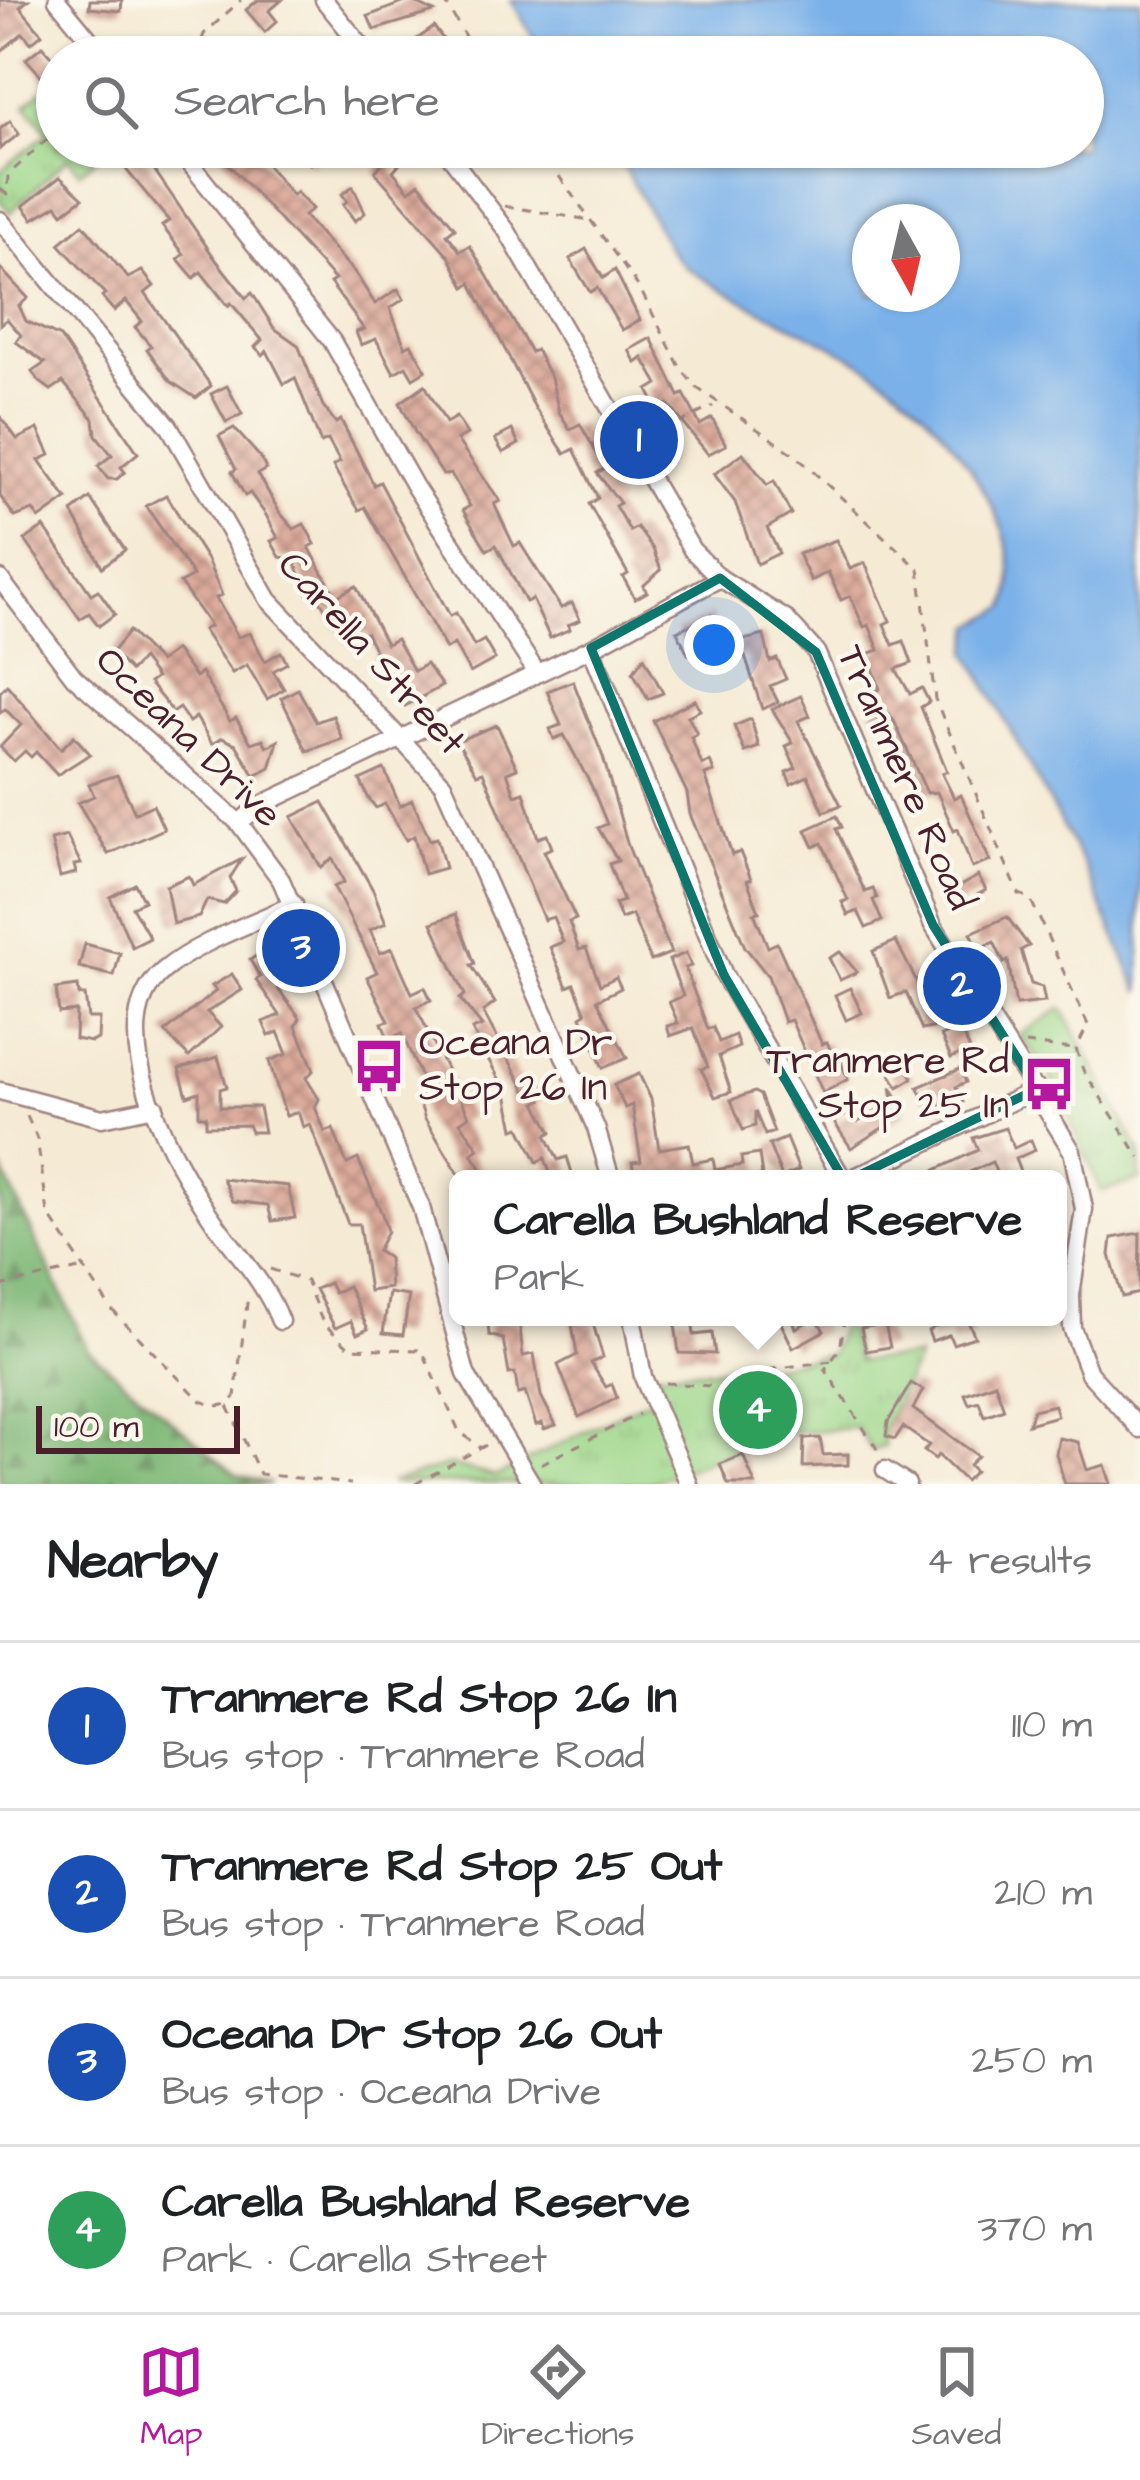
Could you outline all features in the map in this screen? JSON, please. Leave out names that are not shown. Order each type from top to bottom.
[{"type":"street","points":[[57,0],[87,36]]},
{"type":"street","points":[[324,0],[353,36]]},
{"type":"street","points":[[193,168],[332,341],[415,487],[537,673]]},
{"type":"street","name":"Tranmere Road","points":[[459,168],[507,231],[680,533],[720,578],[787,620],[816,652],[933,925],[1072,1150],[1084,1197],[1070,1294],[1076,1344],[1099,1387],[1140,1429]]},
{"type":"street","name":"Carella Street","points":[[0,220],[169,426],[269,600],[434,771],[463,822],[542,1016],[602,1144],[608,1170]]},
{"type":"street","points":[[238,823],[259,806],[591,648],[720,578]]},
{"type":"street","name":"Oceana Drive","points":[[0,579],[74,677],[238,823],[294,904],[421,1208],[449,1311]]},
{"type":"street","points":[[591,648],[724,975],[842,1170]]},
{"type":"street","points":[[280,1321],[269,1293],[194,1188],[155,1106],[134,1036],[152,982],[185,956],[294,904]]},
{"type":"street","points":[[866,1170],[1037,1089]]},
{"type":"street","points":[[0,1091],[102,1118],[126,1117],[155,1106]]},
{"type":"street","name":"Oceana Drive","points":[[453,1326],[466,1374],[533,1475]]},
{"type":"street","points":[[634,1326],[643,1377],[689,1484]]},
{"type":"street","points":[[885,1470],[907,1484]]},
{"type":"path","points":[[202,36],[241,0]]},
{"type":"path","points":[[444,0],[465,36]]},
{"type":"path","points":[[0,189],[7,194],[8,175],[36,149]]},
{"type":"path","points":[[553,168],[661,322],[681,369],[716,404],[794,454],[919,569],[934,699],[995,848],[1019,894],[1030,898],[1064,964],[1088,1025],[1076,1049],[1083,1070],[1140,1158]]},
{"type":"path","points":[[503,207],[514,204],[590,220]]},
{"type":"path","points":[[640,443],[716,404]]},
{"type":"path","points":[[1023,1045],[1076,1049]]},
{"type":"path","points":[[28,1117],[37,1139],[46,1207],[111,1310],[200,1400],[228,1404]]},
{"type":"path","points":[[258,1264],[306,1281],[323,1323],[350,1348],[422,1350],[459,1431],[481,1448]]},
{"type":"path","points":[[0,1286],[86,1268]]},
{"type":"path","points":[[228,1404],[237,1389],[241,1321],[256,1285]]},
{"type":"path","points":[[844,1326],[840,1349],[825,1370],[878,1452]]},
{"type":"path","points":[[656,1387],[672,1382],[727,1387],[758,1371],[831,1361]]},
{"type":"path","points":[[228,1404],[260,1474],[351,1484]]},
{"type":"path","points":[[533,1475],[646,1410]]},
{"type":"path","points":[[415,1484],[488,1444]]},
{"type":"highlighted area","points":[[720,578],[816,652],[933,925],[1037,1089],[845,1182],[724,975],[591,648]]},
{"type":"green space","points":[[36,96],[36,118],[26,105]]},
{"type":"green space","points":[[36,142],[36,168],[57,168],[10,213],[0,200],[0,171]]},
{"type":"green space","points":[[1062,1008],[1140,1152],[1140,1180],[1101,1191],[1050,1075],[1020,1035]]},
{"type":"green space","points":[[0,1165],[88,1350],[236,1475],[271,1484],[0,1484]]},
{"type":"green space","points":[[841,1326],[847,1326],[858,1361],[918,1357],[883,1430],[884,1447],[872,1450],[857,1428],[785,1433],[645,1484],[389,1483],[450,1465],[496,1477],[662,1392],[657,1372],[764,1367],[831,1354]]},
{"type":"water","points":[[511,0],[1140,0],[1140,993],[1083,864],[968,652],[973,626],[1007,607],[1011,579],[1001,526],[959,451],[892,384],[687,268],[669,249],[625,168],[1104,168],[1104,36],[532,36]]},
{"type":"building","points":[[0,0],[28,0],[20,7],[42,34],[31,43],[23,33],[0,52]]},
{"type":"building","points":[[90,0],[122,0],[121,11],[89,8]]},
{"type":"building","points":[[258,0],[282,0],[269,11],[277,21],[265,32],[246,10]]},
{"type":"building","points":[[410,0],[434,12],[374,30],[368,16]]},
{"type":"building","points":[[36,51],[36,70],[26,59]]},
{"type":"building","points":[[10,121],[19,134],[0,149],[0,129]]},
{"type":"building","points":[[125,168],[153,168],[246,298],[252,293],[274,328],[298,345],[323,406],[336,423],[341,420],[374,485],[380,482],[450,616],[456,613],[474,646],[484,640],[495,659],[470,673],[454,644],[446,649],[365,507],[359,510],[333,466],[340,462],[328,440],[321,443],[295,378],[284,384],[267,351],[263,355],[255,347],[262,340],[231,303],[228,306],[201,272],[194,278],[178,259],[184,254],[162,226],[169,221]]},
{"type":"building","points":[[232,168],[269,168],[292,195],[296,192],[312,209],[304,216],[356,274],[375,304],[398,289],[404,299],[390,308],[405,347],[411,344],[426,370],[413,378],[406,366],[394,373],[376,339],[361,345],[356,332],[364,329],[330,283],[335,280]]},
{"type":"building","points":[[396,168],[393,171],[409,191],[419,183],[455,228],[447,234],[460,251],[470,246],[531,352],[536,350],[551,378],[559,412],[570,429],[580,424],[605,468],[597,473],[620,503],[615,506],[630,531],[637,527],[653,549],[661,570],[643,586],[647,592],[635,599],[623,577],[628,574],[589,504],[598,498],[574,449],[565,454],[535,408],[471,283],[465,287],[449,256],[375,172]]},
{"type":"building","points":[[60,177],[83,198],[63,213],[57,205],[33,219],[23,206]]},
{"type":"building","points":[[353,186],[365,213],[355,221],[343,205],[347,201],[342,194]]},
{"type":"building","points":[[83,224],[128,278],[142,271],[154,286],[145,293],[211,386],[196,398],[170,381],[147,349],[151,346],[135,327],[142,321],[126,301],[114,311],[102,297],[105,294],[59,244]]},
{"type":"building","points":[[586,249],[603,278],[615,270],[640,320],[622,330],[597,288],[590,292],[570,259]]},
{"type":"building","points":[[0,268],[28,298],[19,306],[26,321],[60,337],[138,453],[121,467],[125,472],[117,479],[108,479],[98,466],[112,455],[96,435],[94,419],[63,382],[51,390],[40,382],[32,372],[45,363],[16,342],[21,335],[7,319],[0,325]]},
{"type":"building","points":[[651,338],[679,396],[684,394],[700,425],[712,418],[726,445],[708,454],[668,404],[658,410],[648,390],[658,384],[643,358],[636,363],[629,350]]},
{"type":"building","points":[[425,385],[446,423],[456,417],[467,434],[457,440],[500,501],[494,504],[514,546],[520,543],[561,608],[572,603],[580,620],[568,625],[570,629],[550,638],[532,599],[526,602],[496,545],[487,550],[468,519],[463,510],[470,506],[451,474],[443,475],[415,432],[400,403]]},
{"type":"building","points":[[227,386],[242,414],[226,422],[211,394]]},
{"type":"building","points":[[0,416],[17,439],[38,429],[50,455],[39,460],[67,499],[39,519],[33,510],[15,517],[0,496]]},
{"type":"building","points":[[234,428],[260,457],[266,469],[258,474],[280,513],[294,529],[304,524],[315,544],[309,547],[336,597],[356,586],[386,644],[396,639],[414,671],[426,664],[442,686],[405,706],[373,657],[377,655],[366,633],[347,643],[314,591],[308,594],[294,559],[280,557],[271,541],[278,538],[266,515],[250,493],[245,496],[232,472],[236,469],[219,436]]},
{"type":"building","points":[[512,430],[519,444],[503,453],[495,439]]},
{"type":"building","points":[[743,453],[767,485],[774,481],[791,514],[767,528],[779,553],[757,564],[735,502],[714,474]]},
{"type":"building","points":[[166,495],[207,560],[222,595],[216,598],[238,637],[250,633],[265,661],[281,652],[287,663],[273,671],[284,689],[267,699],[247,665],[232,673],[203,630],[210,626],[180,583],[193,576],[146,506]]},
{"type":"building","points":[[90,498],[125,550],[102,567],[72,512]]},
{"type":"building","points":[[44,527],[91,594],[98,590],[115,614],[99,626],[89,613],[80,619],[25,540]]},
{"type":"building","points":[[836,540],[850,569],[865,563],[890,621],[884,624],[893,645],[904,641],[912,663],[896,669],[910,694],[922,688],[929,702],[921,707],[947,771],[942,774],[954,798],[961,795],[990,861],[972,868],[958,829],[954,831],[937,792],[927,793],[894,721],[889,714],[878,720],[865,697],[880,689],[868,654],[879,650],[869,625],[864,627],[850,596],[841,600],[828,572],[811,581],[798,554]]},
{"type":"building","points":[[711,615],[722,638],[688,654],[677,631]]},
{"type":"building","points":[[129,631],[159,662],[175,650],[195,677],[201,673],[230,721],[236,718],[251,743],[263,739],[267,747],[278,741],[270,768],[255,776],[236,744],[222,738],[212,744],[196,717],[189,722],[179,708],[173,712],[149,683],[156,678],[142,659],[130,671],[112,652]]},
{"type":"building","points":[[764,635],[770,662],[777,659],[786,679],[770,686],[778,702],[762,709],[745,656],[722,661],[719,646]]},
{"type":"building","points":[[644,657],[663,693],[648,699],[633,672]]},
{"type":"building","points":[[573,681],[603,757],[628,846],[671,953],[651,961],[632,915],[621,919],[615,904],[623,901],[609,864],[618,861],[598,828],[607,824],[591,785],[564,735],[554,739],[550,729],[561,725],[547,691]]},
{"type":"building","points":[[7,685],[61,749],[74,736],[90,754],[57,775],[36,752],[31,757],[25,751],[14,761],[0,747],[21,725],[5,709],[0,713],[0,692]]},
{"type":"building","points":[[298,689],[316,722],[333,716],[342,739],[307,751],[281,698]]},
{"type":"building","points":[[801,696],[810,716],[798,721],[841,805],[824,812],[808,776],[791,784],[786,772],[796,768],[786,746],[793,743],[772,709]]},
{"type":"building","points":[[695,700],[700,710],[688,716],[697,734],[691,737],[702,765],[710,761],[714,772],[705,775],[732,855],[740,852],[751,879],[747,880],[759,912],[754,913],[768,947],[777,943],[822,1044],[827,1042],[835,1060],[839,1058],[848,1079],[823,1093],[791,1020],[784,1022],[768,976],[745,947],[690,814],[687,793],[653,721]]},
{"type":"building","points":[[751,719],[759,747],[745,752],[734,726]]},
{"type":"building","points":[[497,725],[517,768],[507,772],[515,795],[524,792],[538,838],[547,835],[552,848],[544,851],[576,919],[569,922],[579,950],[586,948],[600,985],[616,977],[621,988],[597,1000],[627,1058],[603,1068],[581,1016],[586,1013],[574,984],[567,987],[550,947],[563,942],[553,917],[544,920],[483,772],[477,774],[457,741]]},
{"type":"building","points":[[384,769],[400,806],[412,800],[430,840],[437,838],[445,868],[424,874],[414,836],[406,840],[385,804],[376,808],[369,799],[360,780]]},
{"type":"building","points":[[117,775],[135,813],[153,805],[164,829],[108,854],[78,803],[94,796],[89,784]]},
{"type":"building","points":[[323,802],[373,890],[386,923],[370,930],[380,953],[392,948],[412,993],[425,987],[431,1000],[416,1007],[469,1116],[460,1122],[479,1149],[472,1154],[482,1170],[456,1170],[425,1119],[418,1098],[428,1094],[402,1033],[388,1039],[382,1023],[389,1021],[367,977],[377,972],[334,887],[344,882],[333,859],[321,867],[292,817]]},
{"type":"building","points":[[837,816],[842,827],[836,829],[865,892],[873,889],[877,898],[873,900],[882,921],[866,928],[858,911],[848,915],[842,902],[848,900],[822,843],[814,847],[806,830]]},
{"type":"building","points":[[67,836],[81,864],[74,865],[76,873],[60,877],[51,840]]},
{"type":"building","points":[[242,859],[230,878],[236,891],[224,904],[207,900],[199,917],[173,924],[166,886],[189,876],[193,885]]},
{"type":"building","points":[[978,876],[986,890],[957,906],[949,892]]},
{"type":"building","points":[[135,884],[144,901],[132,907],[150,938],[132,947],[110,897]]},
{"type":"building","points":[[456,914],[475,964],[471,965],[495,1003],[483,1012],[526,1091],[537,1087],[542,1100],[536,1103],[552,1132],[546,1135],[558,1160],[567,1157],[571,1170],[549,1170],[545,1158],[537,1162],[520,1127],[514,1129],[507,1093],[472,1030],[482,1026],[460,999],[465,995],[432,923]]},
{"type":"building","points":[[1007,917],[1029,946],[1021,950],[1031,984],[1042,987],[1045,1002],[1016,1005],[1008,961],[1004,963],[994,942],[979,949],[971,933]]},
{"type":"building","points":[[896,941],[926,1000],[939,1008],[946,1025],[922,1030],[906,992],[890,998],[873,951]]},
{"type":"building","points":[[85,944],[120,953],[114,976],[79,967]]},
{"type":"building","points":[[263,951],[278,966],[274,969],[284,986],[278,989],[300,1018],[296,1026],[314,1070],[306,1078],[319,1099],[315,1107],[325,1132],[333,1129],[347,1164],[358,1159],[382,1214],[387,1231],[377,1251],[388,1258],[390,1288],[369,1291],[359,1224],[348,1224],[310,1124],[303,1127],[298,1112],[286,1116],[269,1061],[287,1054],[278,1032],[269,1036],[263,1022],[280,1015],[256,980],[260,977],[250,960]]},
{"type":"building","points":[[840,952],[857,972],[840,980],[829,958]]},
{"type":"building","points":[[686,953],[691,966],[685,968],[708,1029],[713,1027],[719,1042],[735,1035],[739,1047],[719,1056],[731,1092],[715,1097],[701,1069],[708,1067],[693,1028],[670,1036],[667,1026],[678,1023],[669,1002],[683,996],[669,960]]},
{"type":"building","points":[[232,974],[242,990],[207,1012],[221,1027],[189,1057],[165,1032],[216,991],[212,986]]},
{"type":"building","points":[[78,986],[79,995],[85,995],[88,1018],[99,1018],[98,1039],[91,1042],[75,1039],[76,1011],[59,1013],[56,989]]},
{"type":"building","points":[[850,988],[862,1013],[846,1020],[835,995]]},
{"type":"building","points":[[960,1028],[970,1050],[951,1058],[941,1036]]},
{"type":"building","points":[[218,1057],[227,1087],[220,1089],[220,1107],[259,1107],[264,1132],[251,1132],[248,1125],[206,1126],[206,1116],[199,1116],[199,1092],[187,1096],[179,1069]]},
{"type":"building","points":[[901,1057],[913,1078],[898,1087],[886,1066]]},
{"type":"building","points":[[960,1069],[966,1082],[956,1087],[963,1102],[943,1112],[935,1095],[925,1100],[918,1087]]},
{"type":"building","points":[[639,1074],[651,1099],[659,1149],[689,1144],[693,1163],[713,1159],[715,1170],[633,1170],[632,1162],[641,1161],[632,1105],[625,1108],[614,1085]]},
{"type":"building","points":[[891,1087],[906,1113],[851,1148],[834,1122],[851,1112],[858,1122],[884,1107],[893,1100]]},
{"type":"building","points":[[754,1092],[760,1095],[774,1132],[765,1135],[755,1111],[755,1126],[743,1130],[731,1100]]},
{"type":"building","points":[[1005,1128],[1014,1148],[1031,1140],[1035,1150],[1015,1159],[1019,1170],[995,1170],[992,1162],[974,1170],[935,1170],[978,1150],[973,1138]]},
{"type":"building","points":[[786,1138],[799,1170],[779,1170],[769,1145]]},
{"type":"building","points":[[759,1154],[761,1170],[715,1170],[742,1165],[741,1157]]},
{"type":"building","points":[[223,1179],[288,1186],[295,1218],[272,1221],[268,1205],[233,1201]]},
{"type":"building","points":[[1140,1233],[1139,1293],[1122,1297],[1110,1255],[1112,1238]]},
{"type":"building","points":[[329,1283],[334,1293],[348,1286],[368,1329],[357,1334],[351,1321],[335,1328],[315,1289]]},
{"type":"building","points":[[389,1293],[409,1296],[403,1335],[383,1333]]},
{"type":"building","points":[[488,1326],[520,1326],[523,1356],[534,1354],[541,1396],[556,1425],[544,1429],[542,1423],[536,1425],[525,1392],[518,1394],[515,1373],[509,1374],[503,1339],[489,1335]]},
{"type":"building","points":[[572,1326],[594,1326],[603,1357],[591,1363],[606,1387],[612,1384],[617,1398],[579,1417],[558,1365],[577,1355]]},
{"type":"building","points":[[675,1326],[693,1326],[694,1335],[712,1333],[715,1354],[679,1353]]},
{"type":"building","points":[[782,1326],[821,1326],[824,1331],[793,1348]]},
{"type":"building","points":[[885,1326],[890,1347],[866,1351],[861,1328]]},
{"type":"building","points":[[937,1326],[970,1326],[975,1337],[953,1344],[949,1335],[932,1341],[928,1331]]},
{"type":"building","points":[[911,1383],[923,1390],[913,1409],[978,1456],[969,1465],[975,1471],[965,1481],[938,1455],[935,1459],[924,1451],[929,1445],[903,1427],[895,1439],[886,1436],[888,1422]]},
{"type":"building","points":[[995,1383],[1004,1409],[984,1416],[979,1401],[969,1404],[965,1394]]},
{"type":"building","points":[[1054,1405],[1057,1416],[1028,1424],[1033,1410]]},
{"type":"building","points":[[820,1438],[823,1455],[848,1454],[848,1465],[803,1467],[804,1439]]},
{"type":"building","points":[[1059,1438],[1078,1442],[1087,1470],[1105,1465],[1111,1484],[1065,1484],[1056,1454]]},
{"type":"building","points":[[743,1455],[755,1484],[728,1484],[720,1464]]},
{"type":"place","name":"Tranmere Rd Stop 26 In","points":[[639,440]]},
{"type":"place","name":"Oceana Dr Stop 26 Out","points":[[301,948]]},
{"type":"place","name":"Tranmere Rd Stop 25 Out","points":[[962,986]]},
{"type":"place","name":"Oceana Dr Stop 26 In","points":[[379,1066]]},
{"type":"place","name":"Tranmere Rd Stop 25 In","points":[[1049,1084]]},
{"type":"place","name":"Carella Bushland Reserve","points":[[758,1410]]}]
